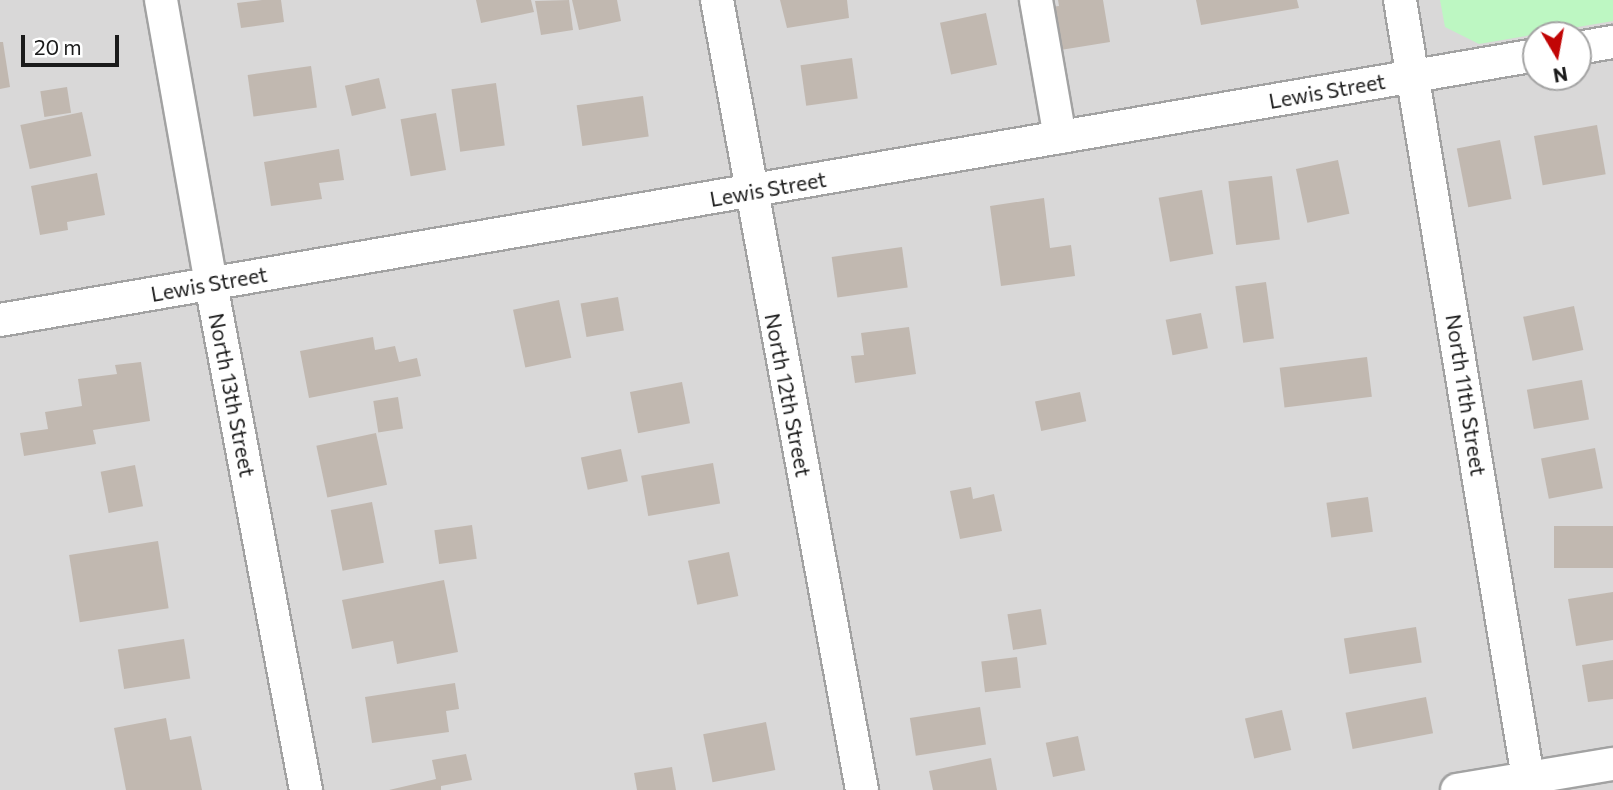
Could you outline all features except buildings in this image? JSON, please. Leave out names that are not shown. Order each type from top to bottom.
[{"type":"street","name":"North 13th Street","points":[[161,0],[306,790]]},
{"type":"street","name":"North 12th Street","points":[[717,0],[750,192],[862,790]]},
{"type":"street","points":[[1036,0],[1060,137]]},
{"type":"street","name":"North 11th Street","points":[[1400,0],[1529,784]]},
{"type":"street","points":[[1592,45],[1613,41]]},
{"type":"street","name":"Lewis Street","points":[[0,320],[1522,57]]},
{"type":"street","points":[[1457,790],[1529,784],[1613,764]]},
{"type":"shaded area","points":[[0,0],[1613,0],[1613,790],[0,790]]},
{"type":"green space","points":[[1440,0],[1613,0],[1613,21],[1592,25],[1592,21],[1522,21],[1522,37],[1479,44],[1445,27]]}]
